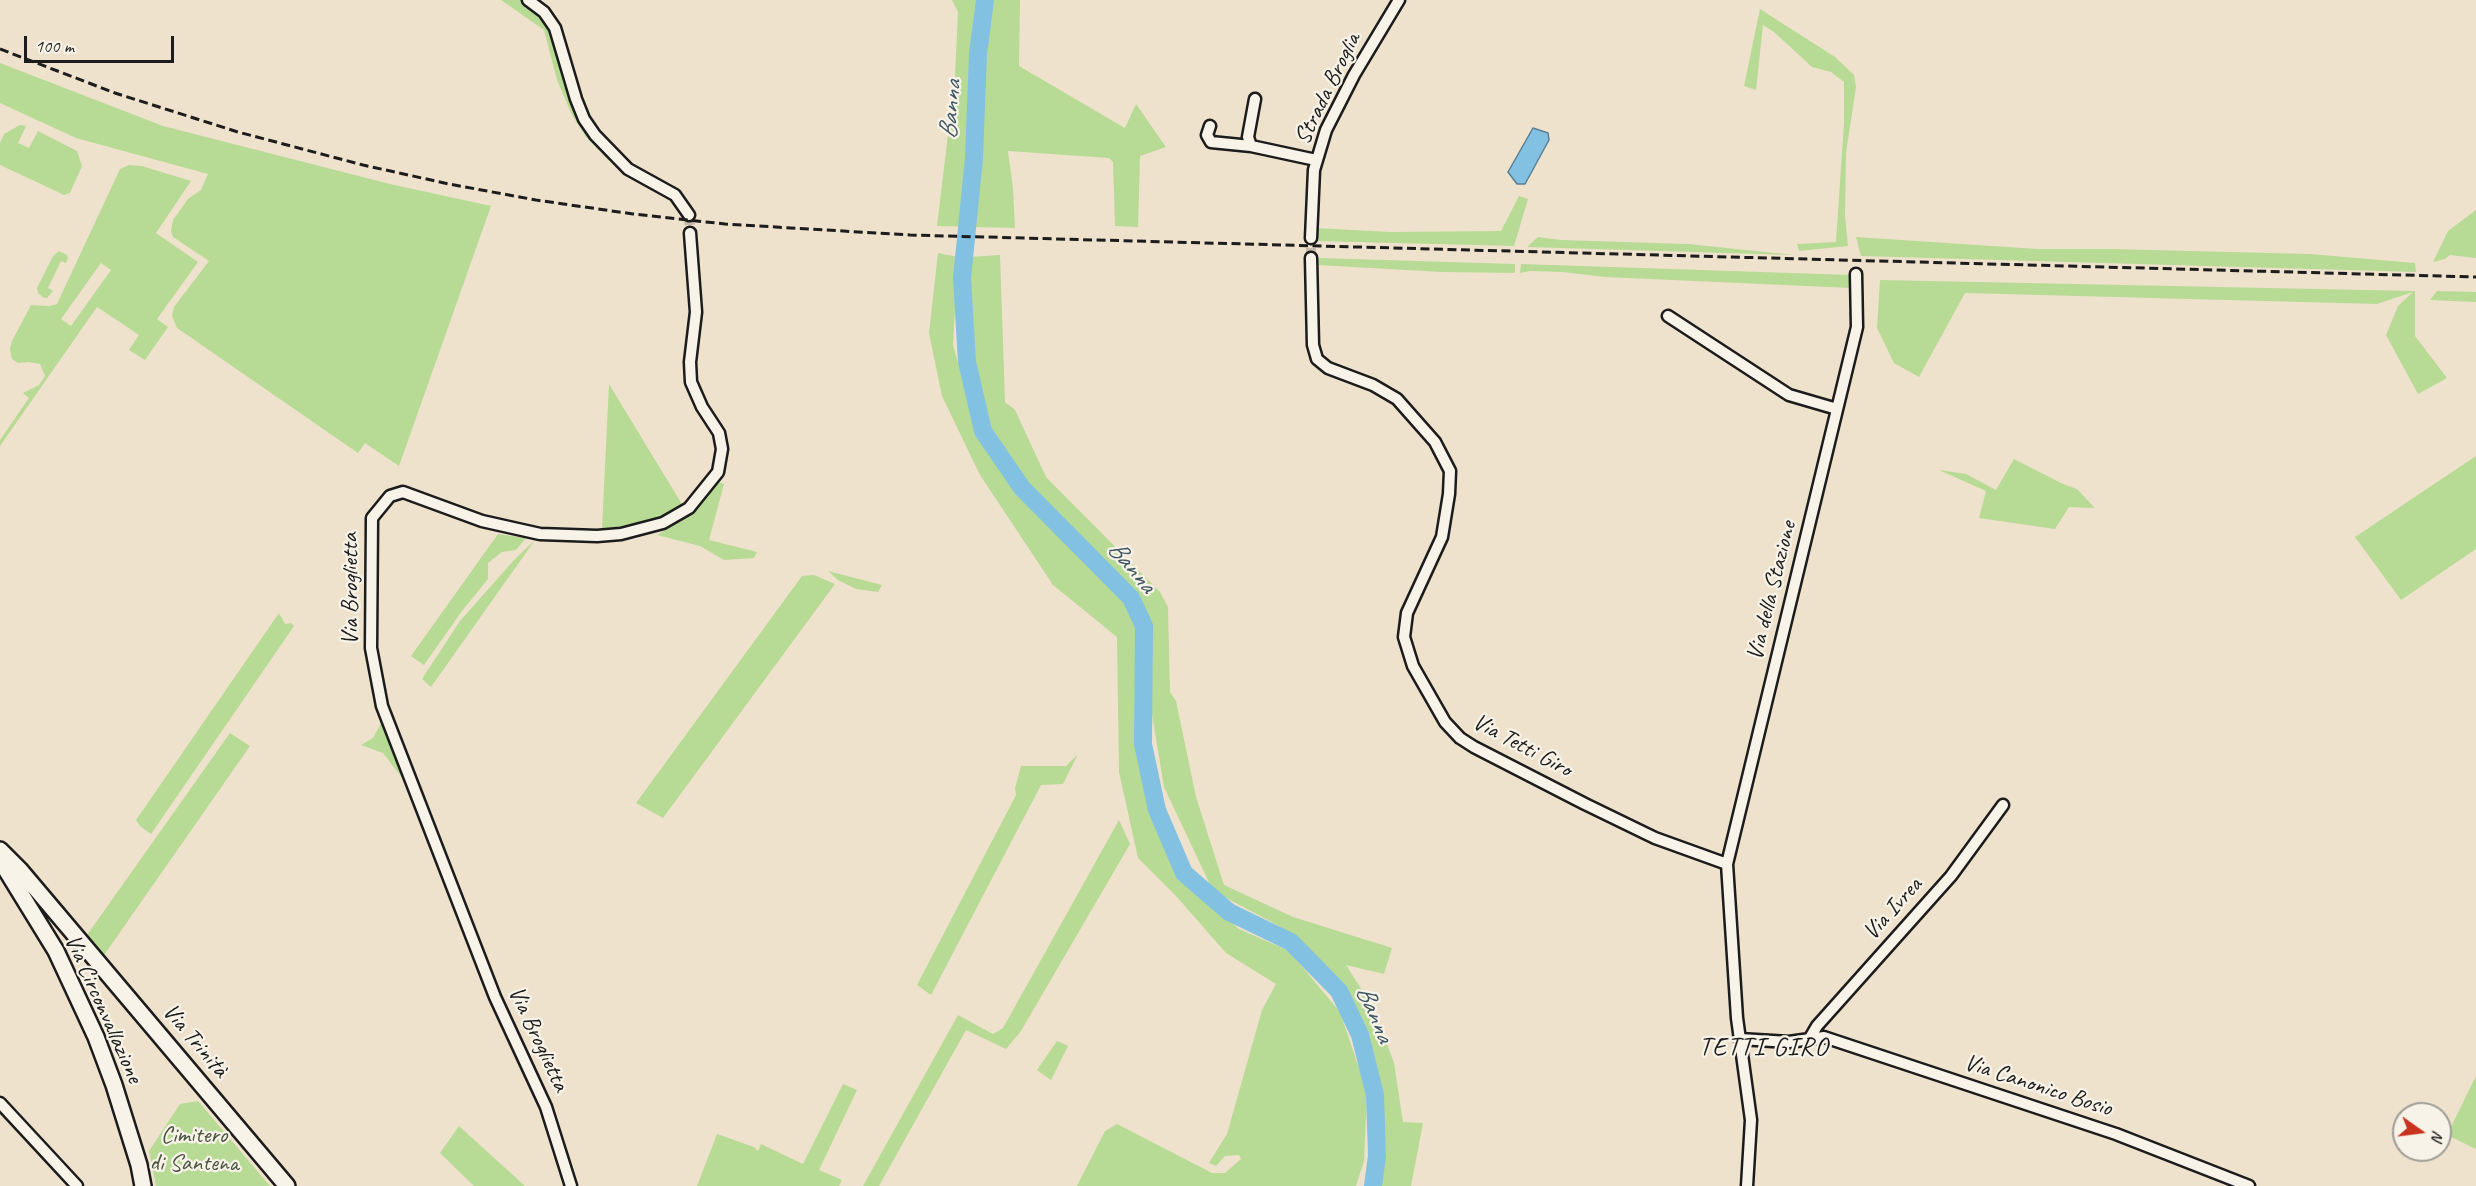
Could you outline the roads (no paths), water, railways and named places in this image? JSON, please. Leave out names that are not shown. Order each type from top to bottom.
[{"type":"street","points":[[528,0],[544,12],[555,28],[576,99],[595,135],[628,169],[675,195],[689,215]]},
{"type":"street","name":"Strada Broglia","points":[[1311,238],[1316,160],[1326,130],[1399,0]]},
{"type":"street","points":[[1251,146],[1248,137],[1255,99]]},
{"type":"street","points":[[1210,126],[1208,135],[1211,142],[1251,146],[1316,160]]},
{"type":"street","name":"Via Broglietta","points":[[572,1186],[546,1107],[490,987],[382,706],[371,648],[372,519],[390,496],[403,492],[482,521],[540,534],[597,536],[621,534],[663,523],[689,508],[718,472],[722,449],[719,433],[697,398],[691,382],[690,362],[696,312],[690,233]]},
{"type":"street","name":"Via Tetti Giro","points":[[1311,258],[1313,345],[1317,359],[1328,368],[1373,385],[1397,399],[1435,442],[1450,471],[1442,537],[1413,597],[1407,613],[1404,637],[1413,666],[1445,722],[1460,738],[1474,747],[1575,798],[1655,838],[1727,864]]},
{"type":"street","name":"Via della Stazione","points":[[1727,864],[1857,327],[1856,274]]},
{"type":"street","points":[[1668,316],[1789,395],[1837,410]]},
{"type":"street","name":"Via Ivrea","points":[[1810,1038],[1817,1026],[1951,876],[2003,805]]},
{"type":"street","name":"Via Trinità","points":[[0,850],[68,926],[287,1186]]},
{"type":"street","name":"Via Circonvallazione","points":[[0,860],[47,936],[96,1037],[114,1085],[139,1165],[143,1186]]},
{"type":"street","points":[[1727,864],[1733,982],[1751,1120],[1747,1186]]},
{"type":"street","points":[[47,936],[68,926]]},
{"type":"street","name":"Via Canonico Bosio","points":[[1740,1039],[1789,1042],[1824,1037],[2100,1128],[2249,1186]]},
{"type":"street","points":[[0,1103],[77,1186]]},
{"type":"water","points":[[1533,128],[1548,133],[1549,140],[1525,184],[1517,184],[1508,172]]},
{"type":"waterway","name":"Banna","points":[[985,0],[978,54],[974,158],[962,278],[967,362],[983,431],[1022,488],[1131,598],[1144,626],[1143,744],[1157,810],[1184,873],[1229,912],[1291,942],[1339,991],[1360,1035],[1375,1095],[1377,1156],[1373,1186]]},
{"type":"tunnel","points":[[689,215],[690,233]]},
{"type":"tunnel","points":[[1311,238],[1311,258]]},
{"type":"railway","points":[[0,49],[115,93],[238,132],[363,165],[536,200],[725,224],[910,235],[2476,277]]},
{"type":"district","name":"TETTI GIRO","points":[[1764,1048]]},
{"type":"park label","name":"Cimitero di Santena","points":[[194,1150]]}]
